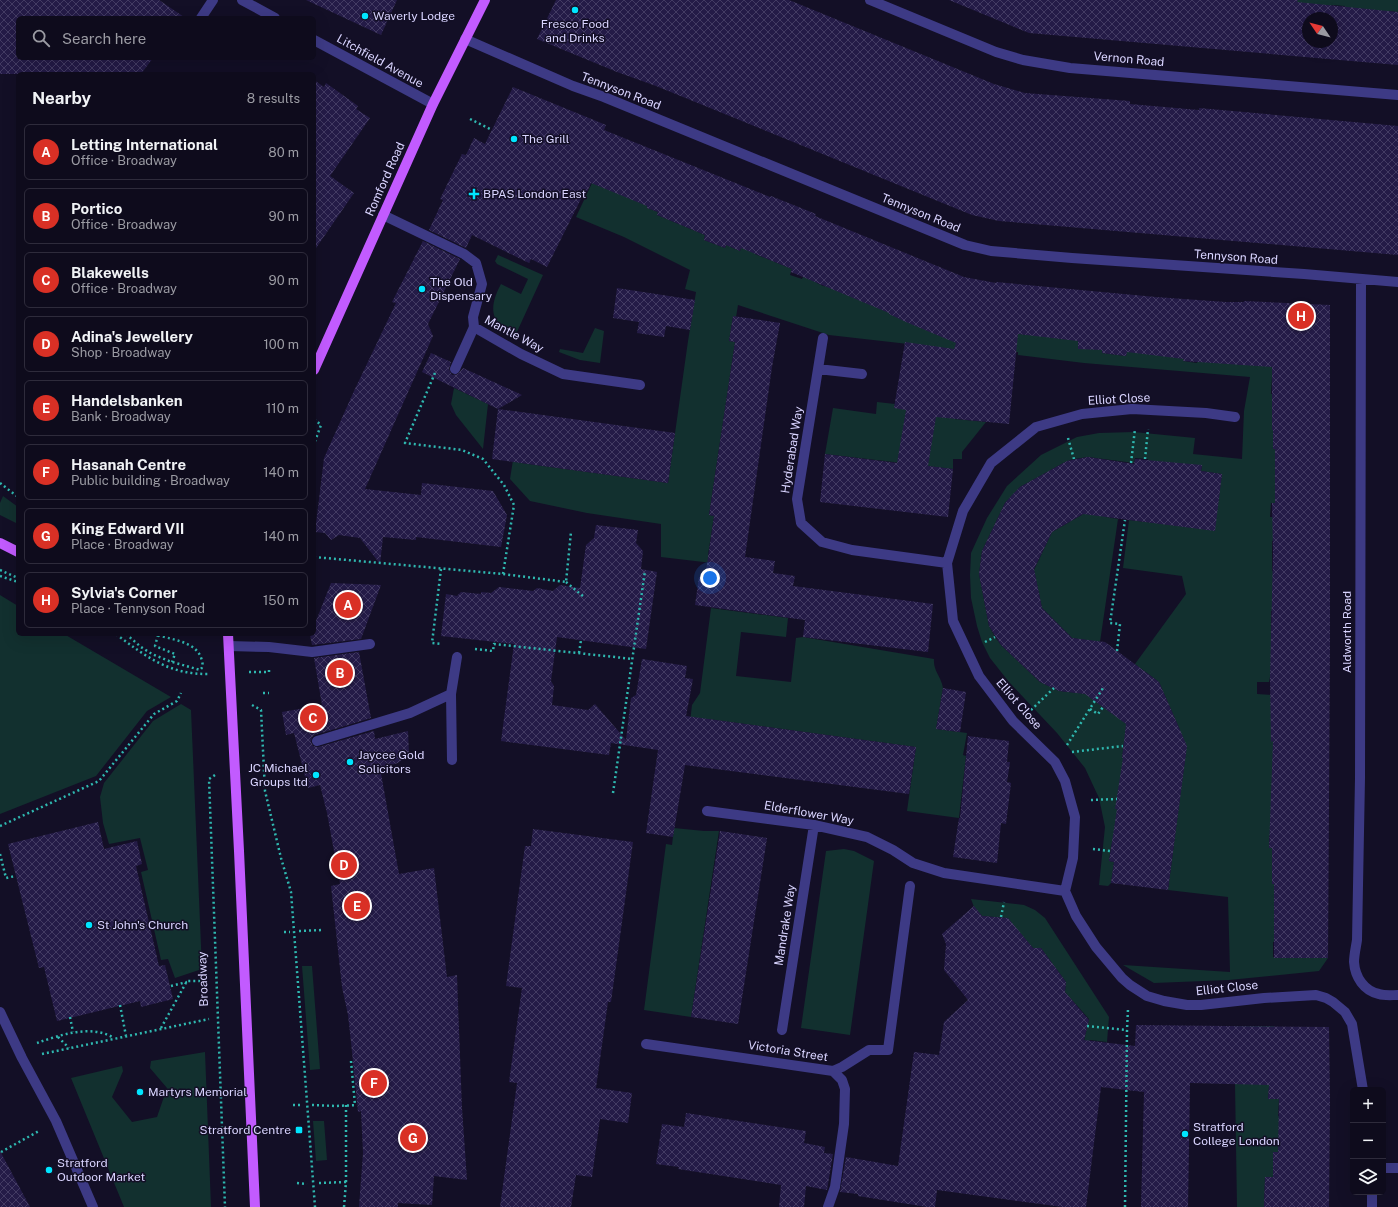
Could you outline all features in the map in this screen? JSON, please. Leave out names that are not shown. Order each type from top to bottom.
[{"type":"main road","name":"Romford Road","points":[[316,365],[433,104],[485,0]]},
{"type":"main road","points":[[0,543],[16,551]]},
{"type":"main road","points":[[228,636],[254,1207]]},
{"type":"street","points":[[202,16],[213,0]]},
{"type":"street","points":[[242,0],[271,16]]},
{"type":"street","name":"Vernon Road","points":[[870,0],[996,52],[1023,60],[1070,68],[1398,95]]},
{"type":"street","name":"Tennyson Road","points":[[465,39],[573,86],[965,244],[991,251],[1398,282]]},
{"type":"street","name":"Litchfield Avenue","points":[[316,41],[433,104]]},
{"type":"street","name":"Mantle Way","points":[[383,214],[464,254],[476,262],[482,284],[473,317],[474,327],[521,354],[564,374],[640,385]]},
{"type":"street","name":"Aldworth Road","points":[[1361,279],[1360,778],[1357,940],[1354,962],[1356,973],[1361,983],[1372,992],[1380,995],[1398,995]]},
{"type":"street","points":[[455,368],[474,327]]},
{"type":"street","name":"Hyderabad Way","points":[[823,338],[797,499],[801,523],[822,542],[852,550],[947,563]]},
{"type":"street","points":[[818,369],[862,374]]},
{"type":"street","name":"Elliot Close","points":[[1235,418],[1206,413],[1136,409],[1082,414],[1036,427],[991,463],[963,511],[947,563],[953,621],[979,676],[1016,723],[1056,762],[1065,781],[1075,817],[1072,858],[1065,891],[1076,916],[1096,947],[1130,985],[1147,996],[1164,1001],[1187,1005],[1201,1005],[1264,998],[1316,995],[1326,998],[1340,1007],[1345,1012],[1352,1024],[1362,1087]]},
{"type":"street","points":[[229,646],[269,647],[312,652],[370,644]]},
{"type":"street","points":[[452,760],[451,694],[457,657]]},
{"type":"street","points":[[317,741],[410,713],[451,694]]},
{"type":"street","name":"Elderflower Way","points":[[707,811],[814,824],[867,836],[913,863],[944,873],[1065,891]]},
{"type":"street","name":"Mandrake Way","points":[[782,1030],[814,824]]},
{"type":"street","points":[[833,1072],[868,1050],[888,1050],[910,886]]},
{"type":"street","points":[[0,1012],[22,1058],[56,1121],[93,1207]]},
{"type":"street","name":"Victoria Street","points":[[646,1044],[833,1072],[842,1080],[845,1089],[844,1124],[835,1187],[828,1207]]},
{"type":"street","points":[[1386,1168],[1398,1168]]},
{"type":"street","points":[[1372,1195],[1372,1207]]},
{"type":"path","points":[[470,119],[492,130]]},
{"type":"path","points":[[455,368],[436,370],[405,442],[462,450],[483,459],[504,485],[514,505],[503,574]]},
{"type":"path","points":[[1131,463],[1136,409]]},
{"type":"path","points":[[1145,459],[1150,410]]},
{"type":"path","points":[[316,421],[321,425],[316,439]]},
{"type":"path","points":[[0,483],[16,495]]},
{"type":"path","points":[[1117,651],[1120,624],[1110,623],[1125,520]]},
{"type":"path","points":[[566,582],[571,532]]},
{"type":"path","points":[[316,557],[503,574],[566,582],[584,597]]},
{"type":"path","points":[[441,569],[432,643],[493,651],[494,644],[632,659]]},
{"type":"path","points":[[0,570],[16,577]]},
{"type":"path","points":[[613,792],[645,571]]},
{"type":"path","points":[[0,576],[16,581]]},
{"type":"path","points":[[119,636],[144,655],[170,667],[185,673],[202,674]]},
{"type":"path","points":[[128,636],[141,647],[172,662],[200,670],[202,668],[203,664],[201,655],[191,647],[161,636]]},
{"type":"path","points":[[158,636],[155,646],[175,654],[172,662]]},
{"type":"path","points":[[579,653],[581,640]]},
{"type":"path","points":[[457,647],[457,657]]},
{"type":"path","points":[[1016,723],[1054,688]]},
{"type":"path","points":[[1056,762],[1103,688]]},
{"type":"path","points":[[263,693],[269,692]]},
{"type":"path","points":[[0,826],[99,781],[154,714],[177,701],[181,693]]},
{"type":"path","points":[[1090,709],[1098,714],[1103,707]]},
{"type":"path","points":[[261,710],[265,791],[281,858],[291,892],[315,1207]]},
{"type":"path","points":[[1061,753],[1123,746]]},
{"type":"path","name":"Broadway","points":[[225,1207],[209,779],[234,764]]},
{"type":"path","points":[[0,854],[6,878],[16,876]]},
{"type":"path","points":[[299,932],[323,930]]},
{"type":"path","points":[[284,932],[290,932]]},
{"type":"path","points":[[161,1028],[187,981]]},
{"type":"path","points":[[171,986],[187,981],[202,981]]},
{"type":"path","points":[[1125,1207],[1127,1030],[1130,985]]},
{"type":"path","points":[[120,1005],[126,1036]]},
{"type":"path","points":[[70,1017],[73,1032]]},
{"type":"path","points":[[22,1058],[209,1018]]},
{"type":"path","points":[[1087,1026],[1127,1030]]},
{"type":"path","points":[[61,1036],[76,1031],[107,1034],[115,1039]]},
{"type":"path","points":[[57,1037],[69,1048]]},
{"type":"path","points":[[312,1105],[356,1105],[351,1061]]},
{"type":"path","points":[[293,1105],[302,1105]]},
{"type":"path","points":[[344,1207],[346,1182],[346,1105]]},
{"type":"path","points":[[1,1152],[56,1121]]},
{"type":"path","points":[[319,1184],[346,1182]]},
{"type":"path","points":[[297,1183],[307,1184]]},
{"type":"green space","points":[[1263,0],[1398,0],[1398,12],[1389,11],[1344,27],[1345,6],[1332,5],[1331,9],[1323,12],[1302,12],[1302,48],[1309,48],[1309,57]]},
{"type":"green space","points":[[592,183],[649,202],[647,208],[658,212],[657,215],[705,235],[704,240],[725,248],[726,245],[740,251],[750,225],[764,231],[755,254],[792,269],[790,275],[802,279],[814,251],[820,275],[817,283],[823,286],[896,297],[889,314],[901,319],[1028,335],[1029,318],[1104,324],[1102,353],[1126,356],[1129,327],[1184,359],[1183,361],[1197,363],[1198,347],[1240,335],[1238,365],[1245,365],[1246,358],[1258,341],[1281,377],[1272,377],[1271,394],[1300,394],[1272,412],[1272,430],[1285,430],[1285,434],[1273,434],[1273,449],[1297,448],[1275,466],[1275,496],[1281,496],[1300,503],[1271,503],[1270,517],[1273,517],[1300,541],[1272,541],[1272,571],[1299,572],[1299,611],[1271,611],[1271,642],[1280,677],[1270,677],[1269,682],[1257,682],[1257,694],[1272,695],[1271,741],[1299,741],[1271,800],[1273,836],[1269,836],[1269,848],[1299,849],[1299,854],[1272,854],[1272,883],[1299,884],[1298,888],[1274,888],[1274,906],[1285,907],[1284,941],[1273,942],[1273,957],[1328,958],[1319,971],[1229,980],[1154,983],[1123,965],[1230,972],[1228,897],[1168,890],[1186,751],[1177,750],[1180,730],[1159,682],[1135,664],[1186,594],[1182,576],[1123,568],[1129,520],[1214,530],[1222,474],[1201,471],[1202,466],[1148,465],[1148,459],[1135,458],[1134,463],[1088,457],[1067,461],[1020,487],[1005,503],[982,551],[979,574],[989,626],[1001,645],[1040,682],[1059,691],[1088,694],[1121,702],[1140,735],[1124,743],[1122,758],[1127,759],[1116,809],[1121,810],[1111,847],[1109,861],[1114,862],[1111,883],[1108,886],[1099,885],[1105,827],[1099,798],[1085,768],[1057,733],[1009,682],[990,658],[982,642],[971,598],[971,553],[987,518],[1007,486],[1041,455],[1077,437],[1099,433],[1134,432],[1195,438],[1193,454],[1242,459],[1244,411],[1250,377],[1084,363],[1018,355],[1018,352],[963,350],[955,419],[986,422],[962,452],[962,459],[953,459],[953,469],[825,454],[833,408],[876,414],[877,402],[895,404],[894,408],[946,355],[961,350],[829,335],[738,305],[736,317],[733,317],[729,341],[735,342],[709,515],[714,516],[708,555],[713,556],[712,563],[661,557],[661,524],[587,513],[530,501],[510,479],[513,460],[521,463],[668,483],[696,292],[685,289],[690,270],[624,237],[576,217]]},
{"type":"green space","points":[[498,255],[543,275],[516,334],[501,325],[496,319],[493,309],[494,304],[501,284],[521,294],[528,279],[497,264],[495,261]]},
{"type":"green space","points":[[595,328],[604,331],[600,363],[580,360],[559,352],[560,349],[583,353]]},
{"type":"green space","points":[[454,388],[488,404],[483,449],[456,415],[451,404]]},
{"type":"green space","points":[[3,496],[16,506],[16,523],[0,515],[0,503]]},
{"type":"green space","points":[[1087,512],[1106,514],[1106,517],[1118,519],[1100,642],[1072,638],[1042,608],[1034,570],[1052,532]]},
{"type":"green space","points":[[0,595],[16,605],[16,636],[67,636],[171,697],[147,711],[96,776],[0,814]]},
{"type":"green space","points":[[711,608],[788,618],[786,637],[741,632],[736,676],[791,682],[796,638],[803,637],[934,659],[935,667],[943,688],[936,729],[967,733],[963,755],[966,756],[959,818],[907,811],[916,747],[708,719],[685,763],[692,705],[700,693]]},
{"type":"green space","points":[[181,704],[191,710],[202,969],[175,978],[168,959],[161,960],[141,872],[148,870],[140,838],[109,844],[103,823],[100,797],[104,783],[153,721]]},
{"type":"green space","points":[[674,828],[719,831],[691,1017],[644,1010],[666,844],[672,845]]},
{"type":"green space","points":[[844,849],[854,851],[874,861],[850,1035],[801,1028],[826,851]]},
{"type":"green space","points":[[971,899],[1024,905],[1035,910],[1045,918],[1109,1017],[1107,1042],[1090,1040],[1083,1046],[1089,1019],[1065,992],[1066,982],[1041,948],[1033,948],[1007,918],[982,916],[974,907]]},
{"type":"green space","points":[[302,966],[312,966],[320,1069],[310,1070]]},
{"type":"green space","points":[[1232,1026],[1274,1026],[1274,1046],[1279,1087],[1269,1087],[1268,1099],[1279,1099],[1278,1116],[1282,1117],[1283,1152],[1273,1152],[1273,1169],[1296,1178],[1265,1177],[1264,1207],[1237,1207],[1235,1084],[1231,1084]]},
{"type":"green space","points":[[205,1052],[211,1207],[124,1207],[71,1078],[122,1066],[123,1071],[112,1097],[132,1122],[157,1117],[167,1088],[150,1068],[151,1061]]},
{"type":"green space","points":[[313,1121],[324,1121],[327,1160],[316,1161]]},
{"type":"building","points":[[0,0],[159,0],[183,16],[16,16],[16,60],[152,60],[142,72],[16,72],[16,74],[0,74]]},
{"type":"building","name":"Waverly Lodge","points":[[306,0],[397,0],[381,35]]},
{"type":"building","points":[[556,0],[789,0],[994,84],[1025,93],[1130,101],[1130,104],[1199,110],[1199,108],[1398,126],[1398,255],[999,221],[972,215],[537,39]]},
{"type":"building","points":[[949,0],[1298,0],[1297,2],[1398,12],[1398,65],[1029,33]]},
{"type":"building","points":[[316,81],[324,87],[326,83],[358,106],[356,109],[370,118],[330,176],[354,193],[316,248]]},
{"type":"building","points":[[513,87],[606,125],[604,130],[816,214],[815,216],[964,277],[996,283],[1156,297],[1226,302],[1244,301],[1330,305],[1328,958],[1274,958],[1274,884],[1272,884],[1272,848],[1269,848],[1273,741],[1271,742],[1270,677],[1273,553],[1272,503],[1275,503],[1275,449],[1273,449],[1272,430],[1272,367],[1183,361],[1184,359],[1127,352],[1126,356],[1102,353],[1102,350],[1078,349],[1078,341],[1018,334],[1009,424],[936,417],[928,466],[953,469],[948,517],[820,502],[825,454],[897,463],[906,410],[894,408],[905,342],[954,349],[956,343],[791,272],[792,269],[741,248],[740,251],[726,245],[725,248],[704,240],[705,235],[657,215],[658,212],[647,208],[647,206],[591,183],[587,192],[585,191],[547,267],[531,259],[529,263],[472,235],[466,248],[429,230],[443,200],[440,199],[462,154],[466,155],[474,138],[485,144]]},
{"type":"building","points":[[423,241],[460,259],[428,324],[433,336],[365,489],[421,495],[422,483],[493,491],[507,515],[501,547],[416,537],[416,540],[383,537],[380,564],[360,538],[339,535],[331,540],[325,533],[316,532],[324,458],[396,303],[392,302]]},
{"type":"building","points":[[617,288],[695,300],[690,330],[666,326],[664,337],[637,333],[639,322],[613,318]]},
{"type":"building","points":[[733,316],[780,323],[772,367],[745,557],[775,561],[773,573],[795,576],[793,586],[933,604],[928,652],[803,637],[805,620],[695,605],[699,577],[705,578],[714,516],[709,515],[735,342],[729,341]]},
{"type":"building","points":[[431,353],[451,362],[449,369],[452,375],[458,374],[463,368],[522,395],[498,409],[422,372]]},
{"type":"building","points":[[498,409],[675,433],[668,483],[492,459]]},
{"type":"building","points":[[1088,457],[1134,464],[1135,459],[1202,465],[1201,471],[1222,474],[1215,531],[1083,514],[1052,532],[1034,569],[1042,608],[1072,638],[1105,642],[1159,682],[1187,746],[1168,890],[1111,883],[1114,862],[1109,861],[1117,809],[1115,809],[1123,758],[1126,724],[1085,694],[1059,691],[1040,682],[1001,645],[989,626],[979,574],[982,551],[1005,503],[1012,495],[1020,487],[1067,461]]},
{"type":"building","points":[[596,525],[638,530],[636,543],[643,551],[641,569],[657,572],[646,649],[557,637],[551,681],[554,686],[552,705],[588,710],[595,704],[626,740],[631,698],[636,695],[642,659],[687,666],[685,678],[693,679],[686,716],[916,747],[909,794],[685,765],[673,837],[646,833],[658,750],[611,743],[609,755],[501,741],[514,644],[441,636],[446,594],[457,596],[461,592],[481,594],[481,592],[491,593],[499,587],[533,591],[537,588],[553,591],[560,585],[580,588],[586,545],[594,538]]},
{"type":"building","points":[[331,583],[381,585],[361,639],[312,645],[310,636],[316,636],[316,621]]},
{"type":"building","points":[[359,652],[371,718],[315,735],[312,737],[311,742],[313,746],[318,747],[374,731],[375,739],[408,731],[409,754],[398,763],[380,768],[399,874],[434,868],[447,977],[457,975],[462,1108],[467,1180],[434,1176],[432,1205],[398,1203],[398,1207],[359,1207],[363,1153],[361,1111],[358,1112],[348,1015],[342,987],[331,886],[340,884],[327,813],[320,785],[308,788],[294,733],[286,735],[282,712],[322,705],[314,658]]},
{"type":"building","points":[[943,688],[966,692],[960,732],[936,729]]},
{"type":"building","points":[[968,736],[1009,741],[1007,762],[1010,762],[1007,782],[1011,783],[1006,824],[1001,823],[997,863],[953,857],[960,818]]},
{"type":"building","name":"St John's Church","points":[[98,822],[104,849],[137,841],[142,864],[136,866],[159,966],[165,965],[173,999],[141,1007],[140,1001],[57,1021],[44,967],[39,968],[8,844]]},
{"type":"building","points":[[533,829],[633,842],[611,1002],[608,1002],[596,1088],[632,1093],[628,1123],[600,1119],[592,1177],[576,1175],[571,1207],[500,1207],[517,1083],[509,1082],[522,988],[506,986],[525,846],[531,846]]},
{"type":"building","points":[[720,831],[767,838],[738,1024],[691,1017]]},
{"type":"building","points":[[974,906],[982,916],[1008,918],[1033,948],[1041,948],[1066,982],[1065,992],[1089,1020],[1084,1040],[1135,1046],[1136,1025],[1329,1027],[1329,1207],[1264,1207],[1265,1177],[1273,1177],[1273,1152],[1278,1152],[1279,1099],[1268,1099],[1269,1085],[1190,1083],[1188,1207],[1141,1207],[1144,1092],[1101,1087],[1086,1207],[1063,1207],[937,1190],[935,1207],[927,1207],[840,1192],[846,1157],[898,1166],[914,1052],[939,1055],[944,1022],[968,1000],[944,970],[946,944],[942,934]]},
{"type":"building","points":[[686,1113],[806,1131],[804,1143],[825,1147],[824,1153],[833,1154],[827,1190],[806,1186],[804,1207],[779,1207],[781,1185],[678,1169],[679,1167],[656,1164],[662,1124],[684,1127]]},
{"type":"building","points":[[0,1151],[30,1207],[0,1207]]},
{"type":"place","name":"Fresco Food and Drinks","points":[[575,10]]},
{"type":"place","name":"Waverly Lodge","points":[[365,16]]},
{"type":"place","name":"The Grill","points":[[514,139]]},
{"type":"place","name":"BPAS London East","points":[[474,194]]},
{"type":"place","name":"The Old Dispensary","points":[[422,289]]},
{"type":"place","name":"Sylvia's Corner","points":[[1301,316]]},
{"type":"place","name":"Letting International","points":[[348,605]]},
{"type":"place","name":"Portico","points":[[340,673]]},
{"type":"place","name":"Blakewells","points":[[313,718]]},
{"type":"place","name":"Jaycee Gold Solicitors","points":[[350,762]]},
{"type":"place","name":"JC Michael Groups ltd","points":[[316,775]]},
{"type":"place","name":"Adina's Jewellery","points":[[344,865]]},
{"type":"place","name":"Handelsbanken","points":[[357,906]]},
{"type":"place","name":"St John's Church","points":[[89,925]]},
{"type":"place","name":"Hasanah Centre","points":[[374,1083]]},
{"type":"place","name":"Martyrs Memorial","points":[[140,1092]]},
{"type":"place","name":"Stratford Centre","points":[[299,1130]]},
{"type":"place","name":"Stratford College London","points":[[1185,1134]]},
{"type":"place","name":"King Edward VII","points":[[413,1138]]},
{"type":"place","name":"Stratford Outdoor Market","points":[[49,1170]]}]
